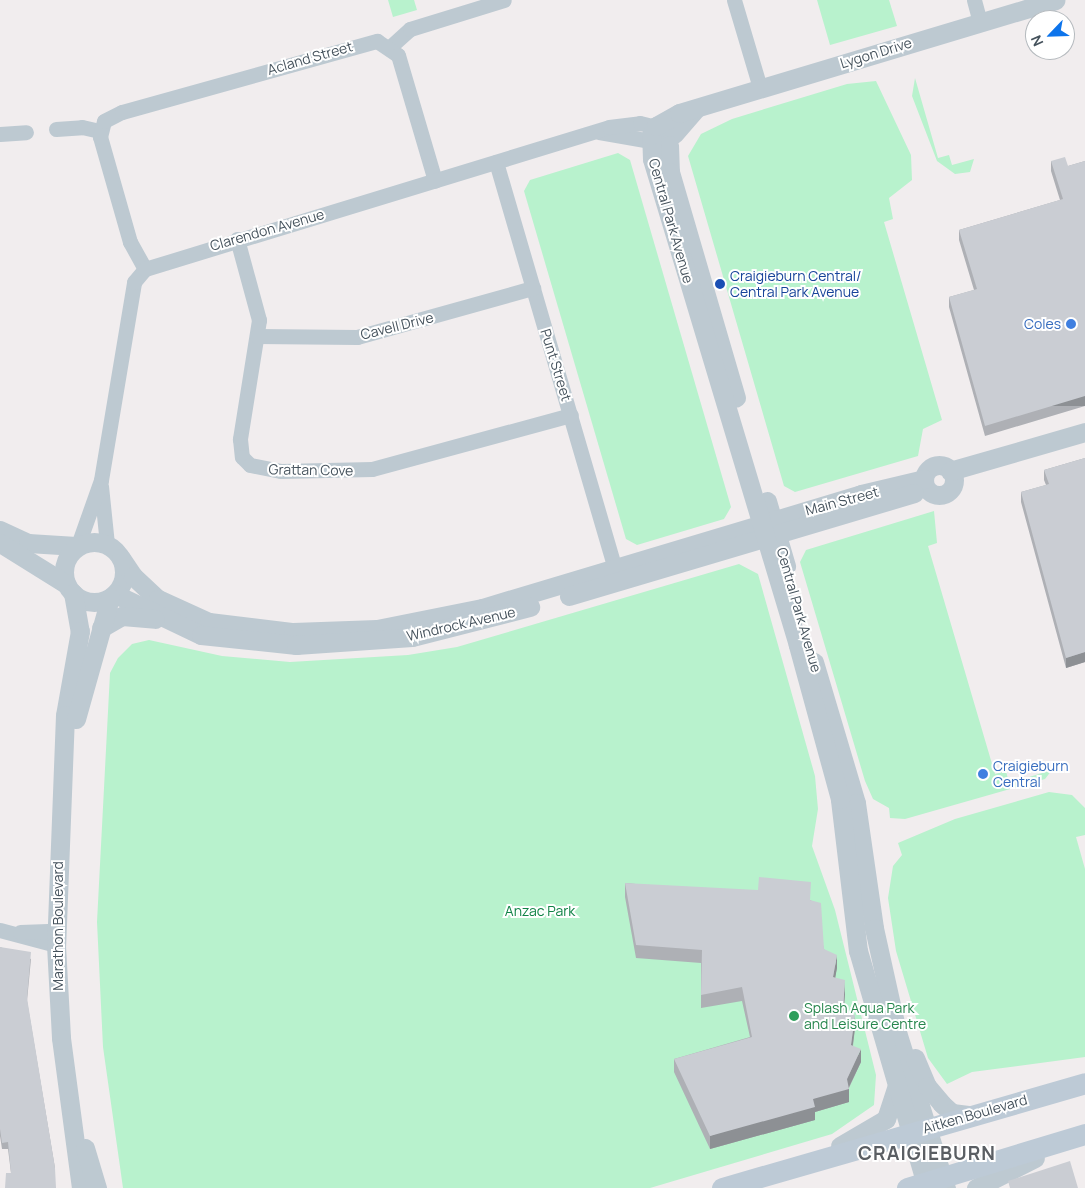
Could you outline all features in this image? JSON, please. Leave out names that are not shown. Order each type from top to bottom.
[{"type":"main road","name":"Aitken Boulevard","points":[[722,1188],[1085,1083]]},
{"type":"main road","points":[[930,1185],[1081,1136]]},
{"type":"street","points":[[435,181],[399,59],[390,47],[410,29],[504,0]]},
{"type":"street","points":[[734,0],[760,88]]},
{"type":"street","points":[[974,0],[980,22]]},
{"type":"street","name":"Lygon Drive","points":[[662,136],[697,108],[1054,0]]},
{"type":"street","name":"Acland Street","points":[[100,131],[114,115],[228,80],[366,42],[390,47]]},
{"type":"street","points":[[56,130],[82,126],[100,131],[129,240],[145,269],[132,294],[101,480],[77,546],[64,563],[69,589]]},
{"type":"street","points":[[0,134],[26,132]]},
{"type":"street","name":"Clarendon Avenue","points":[[145,269],[236,239],[598,132],[662,136]]},
{"type":"street","name":"Central Park Avenue","points":[[662,136],[670,172],[769,530],[840,799],[858,951],[896,1085],[918,1131]]},
{"type":"street","name":"Punt Street","points":[[496,162],[617,575]]},
{"type":"street","name":"Grattan Cove","points":[[236,239],[256,303],[257,336],[240,449],[246,462],[257,468],[320,472],[385,467],[571,415]]},
{"type":"street","name":"Cavell Drive","points":[[257,336],[357,337],[533,288]]},
{"type":"street","points":[[952,477],[1085,432]]},
{"type":"street","points":[[952,477],[1085,442]]},
{"type":"street","name":"Main Street","points":[[769,530],[925,485],[941,495],[952,477]]},
{"type":"street","points":[[0,542],[91,602],[112,596],[124,577],[121,558],[107,544],[101,480]]},
{"type":"street","points":[[0,530],[28,543],[77,546],[107,544]]},
{"type":"street","name":"Central Park Avenue","points":[[769,530],[856,803],[874,928],[886,974],[930,1185]]},
{"type":"street","name":"Windrock Avenue","points":[[112,596],[201,635],[235,640],[354,644],[464,627],[617,575],[769,530]]},
{"type":"street","name":"Windrock Avenue","points":[[121,558],[142,585],[185,614],[232,627],[293,632],[377,629],[442,619],[617,575]]},
{"type":"street","name":"Marathon Boulevard","points":[[69,589],[80,631],[65,715],[56,938],[66,1079],[81,1188]]},
{"type":"street","name":"Marathon Boulevard","points":[[64,772],[101,628],[112,596]]},
{"type":"street","points":[[101,628],[122,616],[168,622]]},
{"type":"street","points":[[6,931],[56,938]]},
{"type":"street","points":[[886,974],[927,1086],[949,1111],[968,1116]]},
{"type":"street","name":"Marathon Boulevard","points":[[66,1079],[97,1188]]},
{"type":"street","points":[[765,1176],[789,1161],[854,1142],[872,1131],[891,1113],[896,1085]]},
{"type":"street","points":[[976,1188],[1081,1136]]},
{"type":"green space","points":[[388,0],[414,0],[417,10],[393,17]]},
{"type":"green space","points":[[817,0],[889,0],[897,26],[830,45]]},
{"type":"green space","points":[[915,78],[938,158],[949,155],[952,165],[974,159],[970,172],[955,174],[937,161],[912,96]]},
{"type":"green space","points":[[876,81],[911,155],[912,180],[889,198],[893,219],[884,222],[942,420],[923,429],[918,456],[795,492],[784,486],[688,156],[701,134],[732,119],[847,84]]},
{"type":"green space","points":[[618,153],[630,160],[731,507],[724,519],[637,545],[626,539],[524,191],[530,180]]},
{"type":"green space","points":[[934,511],[937,543],[928,546],[995,774],[1006,771],[1009,783],[1052,770],[1045,779],[905,819],[890,818],[889,808],[873,799],[865,781],[800,562],[806,550]]},
{"type":"green space","name":"Anzac Park","points":[[739,564],[758,574],[815,776],[818,809],[812,846],[835,910],[876,1075],[874,1105],[832,1134],[650,1188],[123,1188],[103,1047],[97,922],[110,673],[118,658],[132,644],[149,640],[222,656],[290,662],[408,655],[457,647]]},
{"type":"green space","points":[[1049,792],[1072,795],[1085,808],[1085,835],[1076,837],[1085,869],[1085,1057],[972,1072],[947,1084],[928,1058],[896,951],[888,898],[893,866],[902,855],[898,843],[955,819]]},
{"type":"building","points":[[1065,157],[1068,166],[1085,161],[1085,396],[985,426],[949,297],[977,289],[959,230],[1063,199],[1051,161]]},
{"type":"building","points":[[1085,458],[1085,652],[1066,658],[1021,492],[1049,484],[1044,470]]},
{"type":"building","name":"Splash Aqua Park and Leisure Centre","points":[[759,877],[811,882],[810,900],[821,903],[824,949],[837,955],[833,977],[845,980],[843,1010],[855,1015],[851,1045],[861,1049],[847,1079],[849,1089],[813,1099],[815,1107],[710,1136],[674,1059],[752,1037],[742,987],[701,995],[702,950],[636,945],[625,883],[758,890]]},
{"type":"building","points":[[0,947],[31,952],[27,998],[55,1168],[56,1188],[5,1188],[6,1173],[11,1173],[8,1142],[2,1143],[0,1129]]},
{"type":"building","points":[[1070,1161],[1078,1188],[1010,1188],[1008,1181]]},
{"type":"place","name":"Craigieburn Central/ Central Park Avenue","points":[[720,284]]},
{"type":"place","name":"Coles","points":[[1071,324]]},
{"type":"place","name":"Craigieburn Central","points":[[983,774]]},
{"type":"place","name":"Splash Aqua Park and Leisure Centre","points":[[794,1016]]},
{"type":"district","name":"CRAIGIEBURN","points":[[927,1154]]}]
